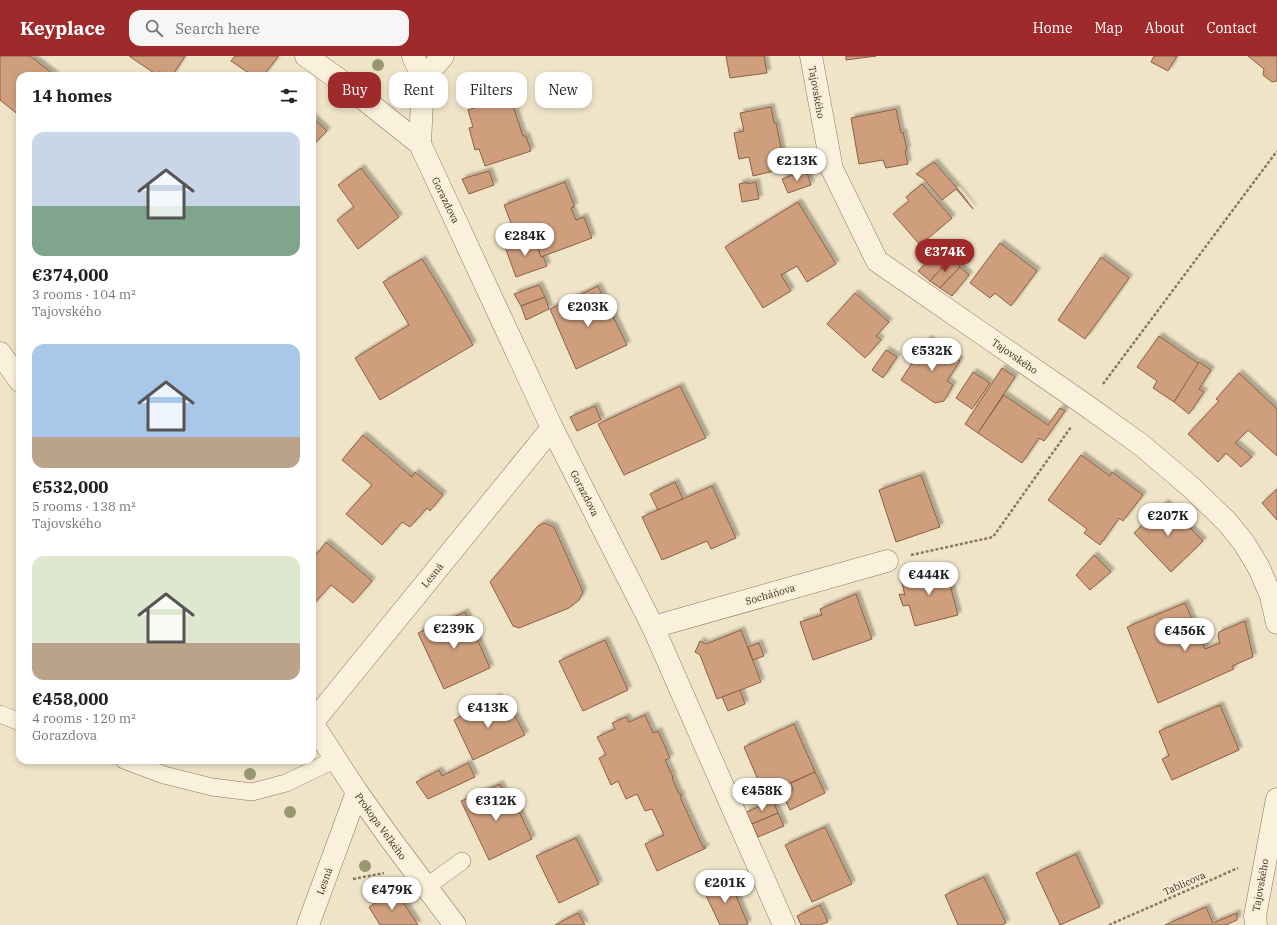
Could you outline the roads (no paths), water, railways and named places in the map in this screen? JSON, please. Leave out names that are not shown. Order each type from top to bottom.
[{"type":"street","points":[[306,56],[341,81],[420,144]]},
{"type":"street","name":"Gorazdova","points":[[413,56],[420,72]]},
{"type":"street","points":[[429,72],[443,56]]},
{"type":"street","name":"Tajovského","points":[[811,56],[832,169],[877,261],[1105,418],[1140,444],[1191,487],[1227,522],[1244,543],[1271,596],[1277,623]]},
{"type":"street","name":"Gorazdova","points":[[422,108],[420,144],[552,428],[653,627],[784,925]]},
{"type":"street","points":[[0,353],[16,375]]},
{"type":"street","name":"Lesná","points":[[316,718],[552,428]]},
{"type":"street","name":"Socháňova","points":[[653,627],[887,561]]},
{"type":"street","name":"Prokopa Veľkého","points":[[316,729],[357,792],[412,868],[456,925]]},
{"type":"street","name":"Lesná","points":[[308,925],[357,792]]},
{"type":"street","name":"Tajovského","points":[[1256,925],[1255,916],[1277,798]]},
{"type":"lane","points":[[0,714],[16,720]]},
{"type":"lane","points":[[135,764],[164,775],[212,787],[252,792],[286,783],[336,759]]},
{"type":"lane","points":[[426,886],[462,861]]}]
